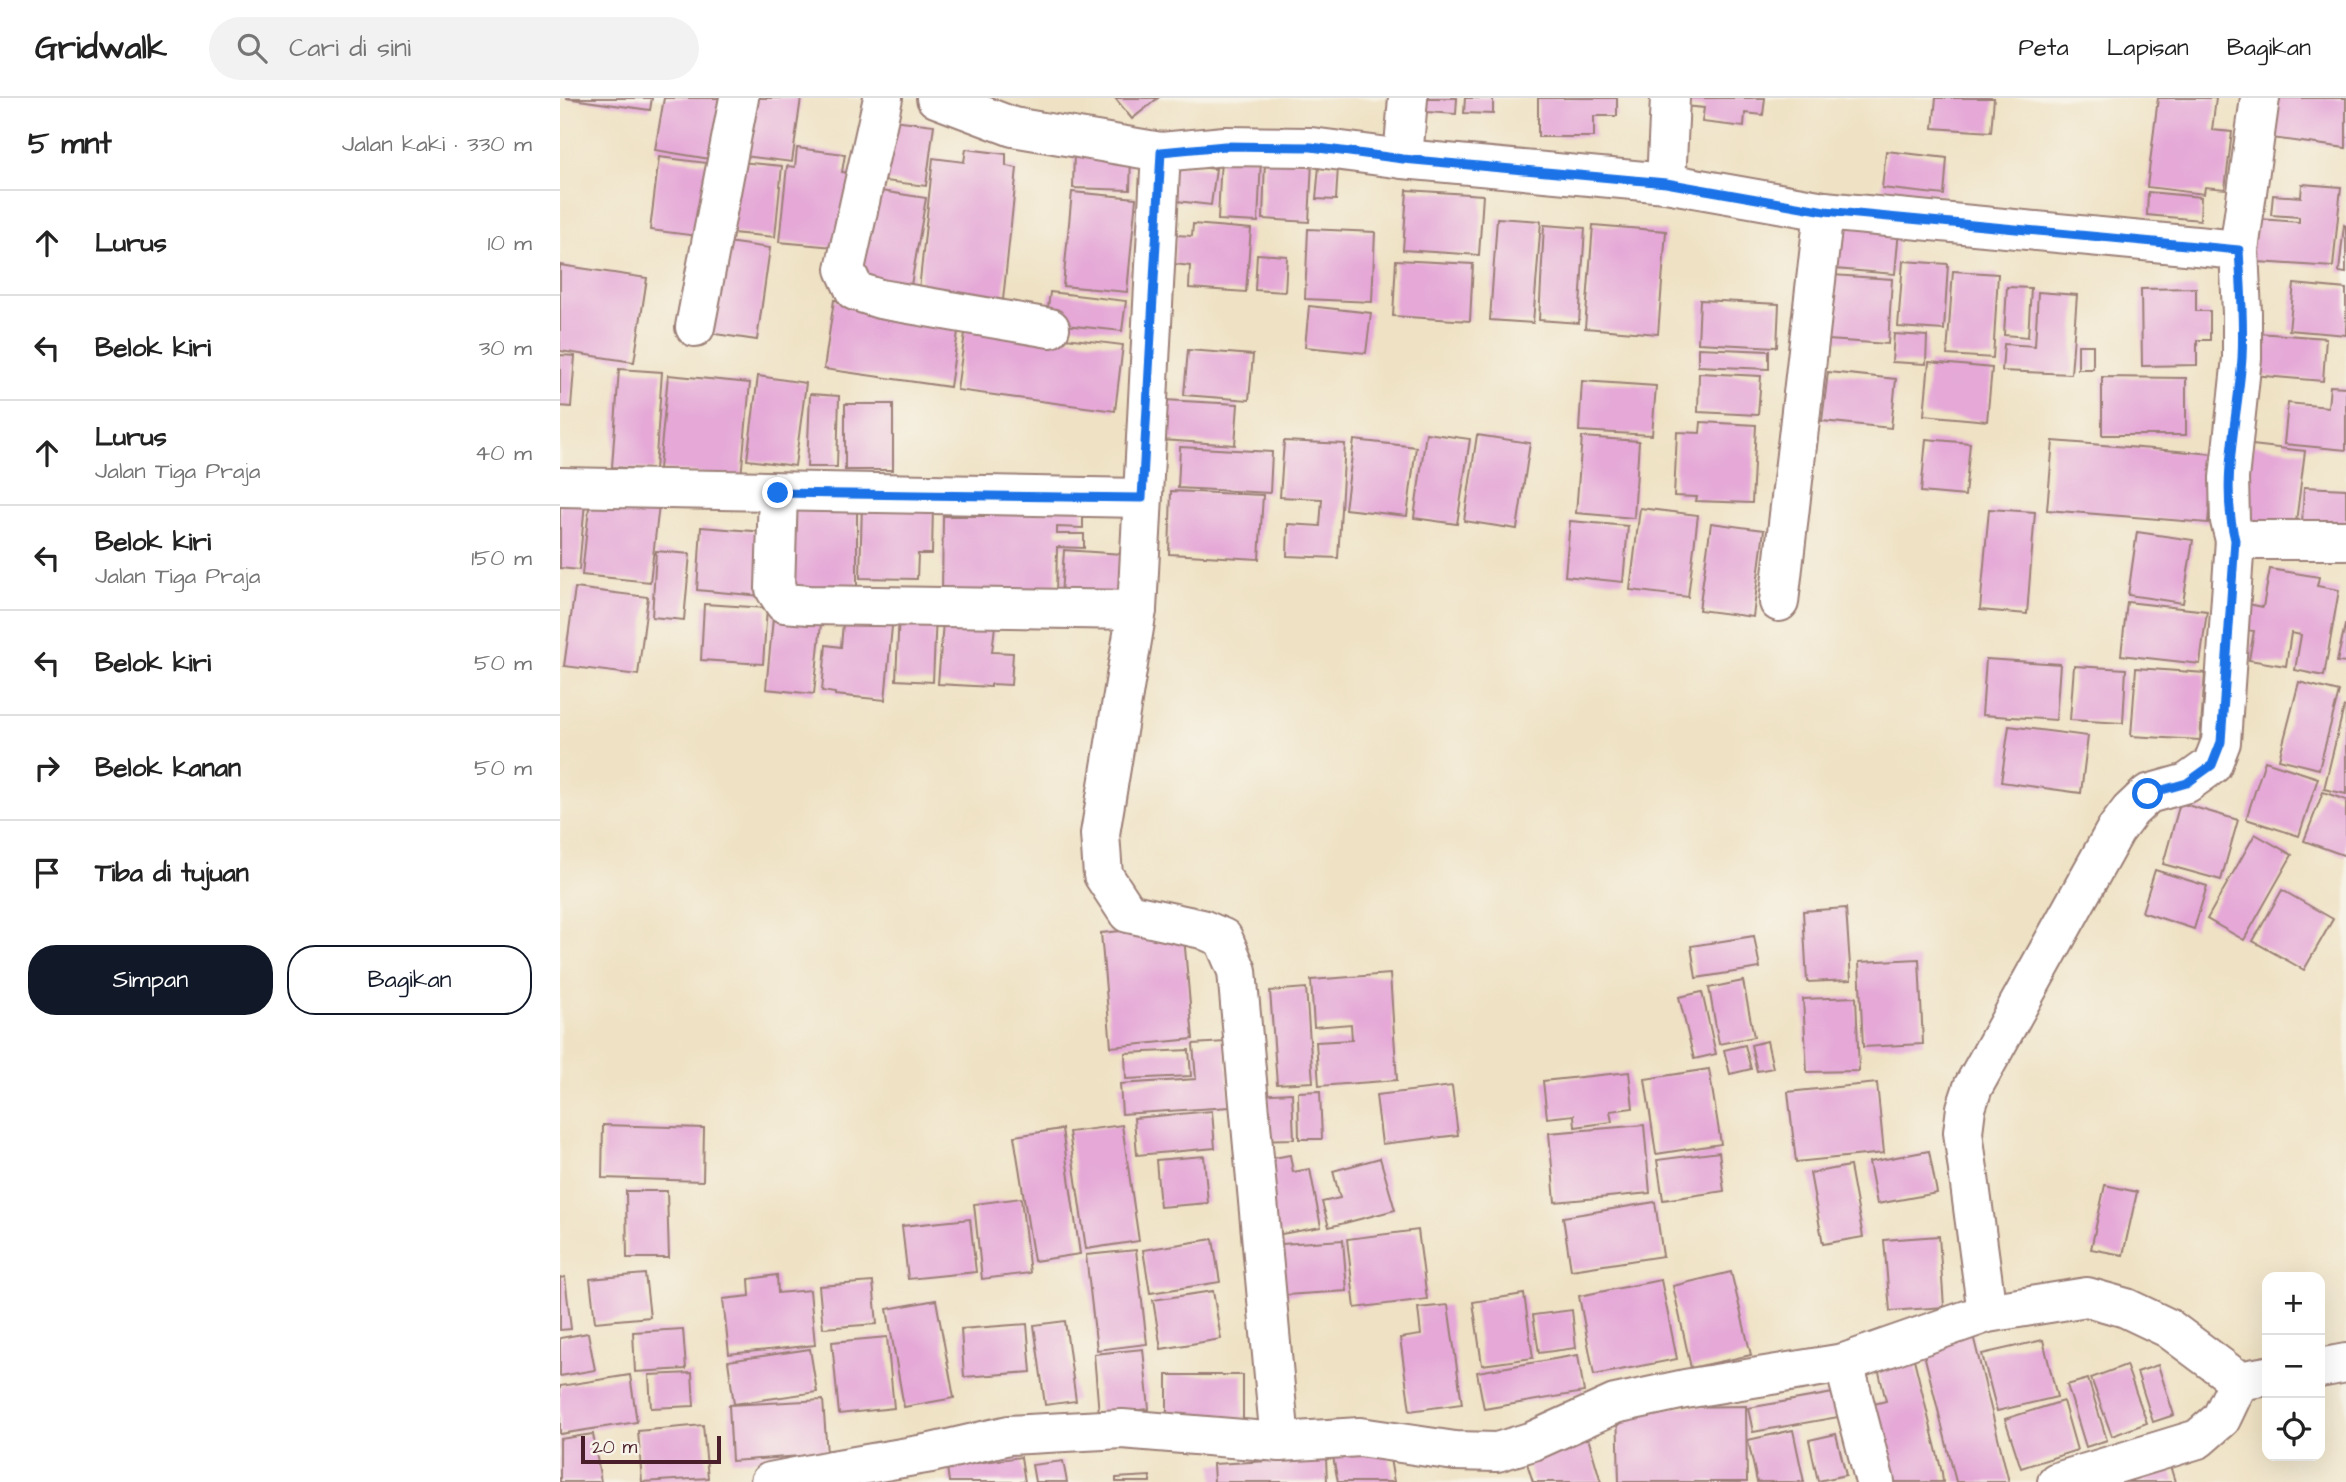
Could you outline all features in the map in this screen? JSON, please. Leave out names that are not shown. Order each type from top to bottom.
[{"type":"street","points":[[695,327],[739,98]]},
{"type":"street","points":[[883,98],[845,269],[855,291],[880,299],[1050,328]]},
{"type":"street","points":[[936,98],[1015,113],[1161,152],[1225,146],[1311,147],[1403,159],[1666,183],[1825,211],[2239,250]]},
{"type":"street","points":[[1403,159],[1408,98]]},
{"type":"street","points":[[1666,183],[1670,98]]},
{"type":"street","points":[[1987,1313],[1963,1132],[1966,1108],[1973,1087],[2115,831],[2130,811],[2148,794],[2187,783],[2212,765],[2221,742],[2235,540],[2230,521],[2229,478],[2242,358],[2239,250],[2260,98]]},
{"type":"street","points":[[1161,152],[1137,610],[1100,834],[1103,875],[1128,913],[1202,929],[1223,938],[1237,971],[1280,1442]]},
{"type":"street","points":[[1779,602],[1825,211]]},
{"type":"street","points":[[560,487],[1142,498]]},
{"type":"street","points":[[778,493],[775,589],[784,603],[1137,610]]},
{"type":"street","points":[[2235,540],[2346,540]]},
{"type":"street","points":[[770,1482],[834,1476],[1009,1435],[1122,1429],[1280,1442],[1360,1437],[1455,1451],[1497,1452],[1533,1441],[1615,1404],[1685,1389],[1844,1363],[1987,1313],[2087,1297],[2126,1308],[2168,1328],[2253,1379],[2221,1419],[2198,1439],[2057,1482]]},
{"type":"street","points":[[1844,1363],[1875,1482]]},
{"type":"street","points":[[2325,1367],[2346,1363]]},
{"type":"building","points":[[565,98],[652,98],[650,110]]},
{"type":"building","points":[[664,98],[727,98],[716,160],[655,150]]},
{"type":"building","points":[[743,98],[801,98],[792,162],[736,155]]},
{"type":"building","points":[[1115,98],[1158,98],[1132,119]]},
{"type":"building","points":[[1413,98],[1457,98],[1456,114],[1412,111]]},
{"type":"building","points":[[1465,98],[1493,98],[1493,114],[1464,113]]},
{"type":"building","points":[[1538,98],[1617,98],[1617,116],[1594,116],[1594,137],[1538,137]]},
{"type":"building","points":[[1676,98],[1765,98],[1763,115],[1745,113],[1744,127],[1702,122],[1704,108],[1675,105]]},
{"type":"building","points":[[1936,98],[1994,98],[1991,132],[1933,128]]},
{"type":"building","points":[[2158,98],[2216,98],[2212,130],[2232,132],[2225,189],[2205,187],[2204,194],[2147,187]]},
{"type":"building","points":[[2263,98],[2346,98],[2346,148],[2257,136]]},
{"type":"building","points":[[885,119],[934,125],[926,186],[877,180]]},
{"type":"building","points":[[797,148],[845,154],[842,172],[853,173],[845,248],[779,242],[787,166],[795,167]]},
{"type":"building","points":[[966,149],[1006,154],[1006,166],[1017,168],[1003,300],[919,290],[933,158],[964,162]]},
{"type":"building","points":[[1886,151],[1947,158],[1944,195],[1882,188]]},
{"type":"building","points":[[1074,152],[1131,154],[1130,190],[1073,188]]},
{"type":"building","points":[[1221,156],[1261,159],[1258,222],[1218,220]]},
{"type":"building","points":[[659,157],[715,164],[705,237],[650,230]]},
{"type":"building","points":[[1265,159],[1312,161],[1309,222],[1263,219]]},
{"type":"building","points":[[729,161],[782,166],[775,237],[722,232]]},
{"type":"building","points":[[1173,164],[1216,169],[1211,205],[1168,200]]},
{"type":"building","points":[[1319,166],[1338,166],[1336,200],[1316,199]]},
{"type":"building","points":[[2302,184],[2341,187],[2333,267],[2243,261],[2247,218],[2299,222],[2299,217],[2271,215],[2273,195],[2301,197]]},
{"type":"building","points":[[868,189],[926,198],[911,285],[854,275]]},
{"type":"building","points":[[1407,190],[1483,195],[1479,255],[1403,250]]},
{"type":"building","points":[[1072,192],[1136,198],[1127,292],[1063,286]]},
{"type":"building","points":[[2148,192],[2201,197],[2200,220],[2147,215]]},
{"type":"building","points":[[1497,218],[1541,221],[1533,323],[1490,320]]},
{"type":"building","points":[[1193,224],[1251,229],[1246,292],[1189,288],[1190,266],[1174,264],[1176,235],[1192,236]]},
{"type":"building","points":[[1544,225],[1585,228],[1579,323],[1539,320]]},
{"type":"building","points":[[1593,225],[1666,231],[1658,334],[1585,328]]},
{"type":"building","points":[[1839,225],[1899,230],[1895,274],[1835,269]]},
{"type":"building","points":[[2344,225],[2346,226],[2346,273],[2339,272]]},
{"type":"building","points":[[1308,229],[1375,232],[1372,302],[1305,299]]},
{"type":"building","points":[[713,240],[770,248],[757,340],[701,332]]},
{"type":"building","points":[[1257,254],[1287,256],[1285,292],[1255,290]]},
{"type":"building","points":[[1396,260],[1473,264],[1470,321],[1393,316]]},
{"type":"building","points":[[1903,261],[1948,264],[1944,330],[1898,327]]},
{"type":"building","points":[[560,265],[647,278],[634,362],[560,351]]},
{"type":"building","points":[[1953,271],[1998,274],[1993,358],[1947,355]]},
{"type":"building","points":[[1832,275],[1892,279],[1888,344],[1828,340]]},
{"type":"building","points":[[2294,284],[2346,289],[2346,335],[2289,330]]},
{"type":"building","points":[[2007,287],[2031,288],[2028,337],[2004,335]]},
{"type":"building","points":[[2196,288],[2196,311],[2210,311],[2210,340],[2197,340],[2197,365],[2142,366],[2141,289]]},
{"type":"building","points":[[1050,292],[1126,301],[1122,331],[1046,323]]},
{"type":"building","points":[[2038,292],[2077,295],[2071,374],[2002,371],[2004,344],[2035,346]]},
{"type":"building","points":[[834,300],[960,318],[950,387],[824,369]]},
{"type":"building","points":[[1700,300],[1779,304],[1777,347],[1698,343]]},
{"type":"building","points":[[1309,306],[1371,313],[1366,353],[1305,347]]},
{"type":"building","points":[[966,326],[1123,345],[1115,411],[957,390]]},
{"type":"building","points":[[2257,333],[2326,338],[2323,381],[2253,375]]},
{"type":"building","points":[[1894,334],[1927,336],[1926,364],[1892,362]]},
{"type":"building","points":[[2078,345],[2093,345],[2093,369],[2078,369]]},
{"type":"building","points":[[1698,348],[1769,351],[1769,369],[1698,366]]},
{"type":"building","points":[[1188,350],[1253,355],[1249,400],[1184,395]]},
{"type":"building","points":[[560,355],[575,356],[571,407],[560,406]]},
{"type":"building","points":[[1929,362],[1992,368],[1987,421],[1924,415]]},
{"type":"building","points":[[619,369],[662,372],[655,470],[612,467]]},
{"type":"building","points":[[1828,372],[1896,379],[1891,428],[1822,421]]},
{"type":"building","points":[[1699,373],[1761,376],[1758,415],[1698,412]]},
{"type":"building","points":[[668,375],[750,383],[741,477],[659,469]]},
{"type":"building","points":[[758,376],[806,383],[795,466],[747,460]]},
{"type":"building","points":[[2102,377],[2186,378],[2186,435],[2102,435]]},
{"type":"building","points":[[1582,381],[1656,386],[1652,435],[1579,431]]},
{"type":"building","points":[[2330,386],[2346,387],[2346,450],[2284,444],[2288,403],[2328,407]]},
{"type":"building","points":[[810,394],[839,396],[837,467],[807,467]]},
{"type":"building","points":[[1164,400],[1238,404],[1235,445],[1162,440]]},
{"type":"building","points":[[845,404],[893,404],[893,470],[845,470]]},
{"type":"building","points":[[1701,422],[1756,425],[1752,503],[1696,501],[1697,497],[1674,496],[1677,432],[1700,433]]},
{"type":"building","points":[[1426,433],[1470,439],[1457,524],[1414,518]]},
{"type":"building","points":[[1477,435],[1530,443],[1517,529],[1464,521]]},
{"type":"building","points":[[1582,437],[1639,441],[1634,518],[1576,513]]},
{"type":"building","points":[[1926,439],[1970,443],[1965,496],[1921,492]]},
{"type":"building","points":[[1354,440],[1416,447],[1407,516],[1345,509]]},
{"type":"building","points":[[1284,441],[1345,444],[1338,558],[1287,556],[1288,524],[1320,526],[1322,499],[1280,497]]},
{"type":"building","points":[[2053,441],[2214,454],[2208,523],[2047,510]]},
{"type":"building","points":[[2252,445],[2305,451],[2295,530],[2242,523]]},
{"type":"building","points":[[1180,447],[1272,452],[1270,493],[1178,488]]},
{"type":"building","points":[[2304,487],[2346,489],[2346,526],[2302,524]]},
{"type":"building","points":[[1171,491],[1263,495],[1259,559],[1169,554]]},
{"type":"building","points":[[590,498],[659,505],[650,582],[582,575]]},
{"type":"building","points":[[989,499],[1083,501],[1083,528],[1057,527],[1057,534],[1084,534],[1084,548],[1057,547],[1056,595],[942,593],[943,516],[989,516]]},
{"type":"building","points":[[560,500],[585,502],[579,570],[560,568]]},
{"type":"building","points":[[862,503],[933,505],[932,554],[918,554],[917,579],[860,578]]},
{"type":"building","points":[[781,504],[857,504],[857,589],[781,589]]},
{"type":"building","points":[[1640,508],[1698,515],[1688,597],[1630,590]]},
{"type":"building","points":[[1989,509],[2035,512],[2027,614],[1980,610]]},
{"type":"building","points":[[1570,521],[1628,526],[1623,582],[1565,576]]},
{"type":"building","points":[[1711,523],[1764,530],[1753,617],[1699,610]]},
{"type":"building","points":[[701,527],[765,532],[761,596],[697,590]]},
{"type":"building","points":[[2137,532],[2193,540],[2183,603],[2128,595]]},
{"type":"building","points":[[1064,550],[1122,554],[1119,599],[1061,596]]},
{"type":"building","points":[[656,551],[690,554],[684,620],[652,617]]},
{"type":"building","points":[[2270,569],[2319,577],[2317,586],[2339,590],[2324,676],[2295,670],[2301,635],[2291,633],[2286,666],[2249,660],[2254,631],[2239,629],[2243,603],[2263,607]]},
{"type":"building","points":[[575,588],[648,597],[638,675],[564,666]]},
{"type":"building","points":[[2127,602],[2207,611],[2200,664],[2121,655]]},
{"type":"building","points":[[704,604],[767,608],[763,664],[701,660]]},
{"type":"building","points":[[774,608],[822,613],[814,694],[766,689]]},
{"type":"building","points":[[844,611],[893,616],[885,700],[835,695],[822,691],[826,645],[841,647]]},
{"type":"building","points":[[899,612],[936,614],[933,682],[896,680]]},
{"type":"building","points":[[943,622],[995,626],[992,652],[1013,653],[1011,685],[991,684],[991,687],[938,684]]},
{"type":"building","points":[[2346,625],[2346,663],[2337,662]]},
{"type":"building","points":[[1986,659],[2060,664],[2056,720],[1982,715]]},
{"type":"building","points":[[2074,666],[2126,669],[2123,723],[2070,720]]},
{"type":"building","points":[[2136,668],[2205,673],[2200,740],[2131,736]]},
{"type":"building","points":[[2299,682],[2339,692],[2319,769],[2279,759]]},
{"type":"building","points":[[2346,707],[2346,794],[2324,789]]},
{"type":"building","points":[[2009,726],[2088,736],[2081,793],[2001,782]]},
{"type":"building","points":[[2265,761],[2318,778],[2299,836],[2246,819]]},
{"type":"building","points":[[2323,792],[2346,800],[2346,856],[2304,841]]},
{"type":"building","points":[[2180,803],[2238,820],[2221,880],[2163,864]]},
{"type":"building","points":[[2255,834],[2292,855],[2244,940],[2207,919]]},
{"type":"building","points":[[2155,870],[2207,886],[2194,929],[2142,912]]},
{"type":"building","points":[[2282,890],[2333,919],[2304,970],[2253,941]]},
{"type":"building","points":[[1846,908],[1851,980],[1807,982],[1803,911]]},
{"type":"building","points":[[1183,925],[1193,1039],[1111,1047],[1101,933]]},
{"type":"building","points":[[1754,936],[1760,968],[1696,978],[1691,946]]},
{"type":"building","points":[[1919,959],[1923,1044],[1863,1047],[1859,962]]},
{"type":"building","points":[[1390,974],[1397,1080],[1319,1086],[1316,1042],[1352,1040],[1351,1024],[1314,1027],[1311,980]]},
{"type":"building","points":[[1743,981],[1754,1037],[1719,1044],[1709,988]]},
{"type":"building","points":[[1306,988],[1313,1082],[1277,1084],[1270,991]]},
{"type":"building","points":[[1702,992],[1716,1054],[1694,1059],[1679,997]]},
{"type":"building","points":[[1856,997],[1859,1071],[1807,1072],[1803,999]]},
{"type":"building","points":[[1767,1041],[1773,1068],[1757,1071],[1751,1045]]},
{"type":"building","points":[[1225,1042],[1230,1107],[1122,1114],[1120,1084],[1196,1079],[1193,1044]]},
{"type":"building","points":[[1745,1045],[1751,1069],[1730,1074],[1724,1050]]},
{"type":"building","points":[[1189,1050],[1191,1076],[1126,1079],[1125,1053]]},
{"type":"building","points":[[1709,1069],[1721,1144],[1656,1154],[1645,1079]]},
{"type":"building","points":[[1629,1072],[1633,1108],[1610,1111],[1612,1122],[1575,1127],[1574,1115],[1547,1118],[1543,1081]]},
{"type":"building","points":[[1877,1083],[1884,1153],[1796,1162],[1788,1092]]},
{"type":"building","points":[[1452,1086],[1458,1135],[1382,1144],[1376,1095]]},
{"type":"building","points":[[1320,1091],[1322,1139],[1299,1139],[1298,1092]]},
{"type":"building","points":[[1292,1093],[1294,1139],[1256,1140],[1254,1095]]},
{"type":"building","points":[[1212,1111],[1215,1148],[1137,1155],[1134,1118]]},
{"type":"building","points":[[603,1125],[704,1128],[703,1181],[602,1178]]},
{"type":"building","points":[[1122,1125],[1139,1241],[1086,1249],[1069,1132]]},
{"type":"building","points":[[1644,1125],[1650,1193],[1555,1202],[1549,1133]]},
{"type":"building","points":[[1062,1129],[1080,1254],[1034,1261],[1014,1136]]},
{"type":"building","points":[[1929,1151],[1937,1193],[1877,1204],[1869,1162]]},
{"type":"building","points":[[1719,1152],[1724,1191],[1663,1200],[1657,1160]]},
{"type":"building","points":[[1290,1155],[1293,1172],[1310,1169],[1321,1227],[1270,1236],[1263,1160]]},
{"type":"building","points":[[1204,1156],[1208,1203],[1160,1207],[1156,1160]]},
{"type":"building","points":[[1380,1158],[1395,1210],[1329,1227],[1322,1202],[1340,1198],[1333,1171]]},
{"type":"building","points":[[1850,1166],[1863,1237],[1823,1244],[1810,1173]]},
{"type":"building","points":[[2105,1185],[2137,1192],[2123,1255],[2091,1249]]},
{"type":"building","points":[[626,1191],[667,1191],[669,1258],[627,1258]]},
{"type":"building","points":[[1021,1198],[1030,1273],[982,1279],[974,1204]]},
{"type":"building","points":[[1655,1202],[1663,1256],[1571,1270],[1563,1217]]},
{"type":"building","points":[[970,1219],[976,1272],[908,1279],[902,1226]]},
{"type":"building","points":[[1418,1230],[1427,1299],[1355,1308],[1347,1239]]},
{"type":"building","points":[[1939,1236],[1944,1307],[1890,1311],[1884,1240]]},
{"type":"building","points":[[1213,1239],[1220,1282],[1150,1293],[1143,1250]]},
{"type":"building","points":[[1343,1240],[1347,1291],[1270,1296],[1266,1245]]},
{"type":"building","points":[[1136,1250],[1147,1344],[1097,1350],[1086,1255]]},
{"type":"building","points":[[1731,1272],[1751,1355],[1691,1368],[1673,1286]]},
{"type":"building","points":[[645,1274],[650,1317],[595,1322],[590,1279]]},
{"type":"building","points":[[777,1275],[778,1293],[810,1290],[815,1345],[729,1354],[723,1299],[750,1296],[749,1279]]},
{"type":"building","points":[[565,1277],[571,1329],[560,1330],[560,1278]]},
{"type":"building","points":[[1661,1280],[1677,1359],[1594,1375],[1579,1296]]},
{"type":"building","points":[[873,1282],[877,1324],[823,1328],[819,1286]]},
{"type":"building","points":[[1213,1291],[1221,1339],[1161,1349],[1153,1300]]},
{"type":"building","points":[[1524,1294],[1533,1358],[1482,1365],[1473,1302]]},
{"type":"building","points":[[936,1300],[954,1398],[904,1407],[887,1309]]},
{"type":"building","points":[[1448,1305],[1462,1404],[1410,1411],[1400,1338],[1421,1335],[1418,1308]]},
{"type":"building","points":[[1572,1310],[1576,1348],[1539,1353],[1533,1315]]},
{"type":"building","points":[[1065,1321],[1076,1401],[1045,1405],[1034,1325]]},
{"type":"building","points":[[1027,1324],[1031,1372],[964,1377],[961,1329]]},
{"type":"building","points":[[1971,1327],[2009,1482],[1956,1482],[1920,1338]]},
{"type":"building","points":[[683,1329],[686,1369],[635,1372],[633,1332]]},
{"type":"building","points":[[588,1333],[595,1370],[560,1376],[560,1338]]},
{"type":"building","points":[[887,1337],[894,1408],[839,1414],[832,1342]]},
{"type":"building","points":[[2043,1340],[2057,1397],[1997,1411],[1982,1354]]},
{"type":"building","points":[[810,1349],[817,1392],[734,1404],[728,1361]]},
{"type":"building","points":[[1143,1349],[1149,1409],[1099,1414],[1094,1354]]},
{"type":"building","points":[[1578,1355],[1584,1392],[1484,1409],[1477,1372]]},
{"type":"building","points":[[1913,1355],[1943,1482],[1894,1482],[1874,1404],[1886,1401],[1877,1364]]},
{"type":"building","points":[[2126,1365],[2147,1423],[2112,1436],[2091,1378]]},
{"type":"building","points":[[2158,1365],[2174,1415],[2153,1422],[2137,1372]]},
{"type":"building","points":[[692,1373],[694,1406],[651,1408],[649,1375]]},
{"type":"building","points":[[630,1375],[637,1422],[560,1434],[560,1386]]},
{"type":"building","points":[[1167,1375],[1243,1375],[1243,1424],[1167,1424]]},
{"type":"building","points":[[2088,1379],[2107,1440],[2086,1447],[2067,1385]]},
{"type":"building","points":[[1839,1392],[1844,1416],[1753,1432],[1748,1408]]},
{"type":"building","points":[[823,1400],[827,1454],[732,1461],[729,1405]]},
{"type":"building","points":[[2063,1401],[2077,1450],[2021,1468],[2005,1419]]},
{"type":"building","points":[[1746,1406],[1747,1482],[1619,1482],[1617,1408]]},
{"type":"building","points":[[703,1425],[708,1478],[642,1482],[638,1431]]},
{"type":"building","points":[[1793,1430],[1804,1482],[1757,1482],[1748,1440]]},
{"type":"building","points":[[593,1434],[601,1482],[560,1482],[560,1439]]},
{"type":"building","points":[[1836,1434],[1846,1475],[1818,1481],[1809,1440]]},
{"type":"building","points":[[1588,1438],[1601,1482],[1533,1482],[1525,1457]]},
{"type":"building","points":[[1388,1447],[1394,1482],[1338,1482],[1333,1457]]},
{"type":"building","points":[[1021,1457],[1025,1482],[949,1482],[947,1467]]},
{"type":"building","points":[[1326,1458],[1327,1482],[1214,1482],[1213,1464]]},
{"type":"building","points":[[2168,1459],[2175,1482],[2123,1482]]},
{"type":"building","points":[[1063,1461],[1067,1482],[1035,1482],[1032,1465]]},
{"type":"building","points":[[1150,1476],[1150,1482],[1116,1482],[1116,1478]]},
{"type":"route","points":[[778,493],[1142,498],[1161,152],[1225,146],[1311,147],[1403,159],[1666,183],[1825,211],[2239,250],[2242,358],[2229,478],[2230,521],[2235,540],[2221,742],[2212,765],[2187,783],[2148,794]]}]
